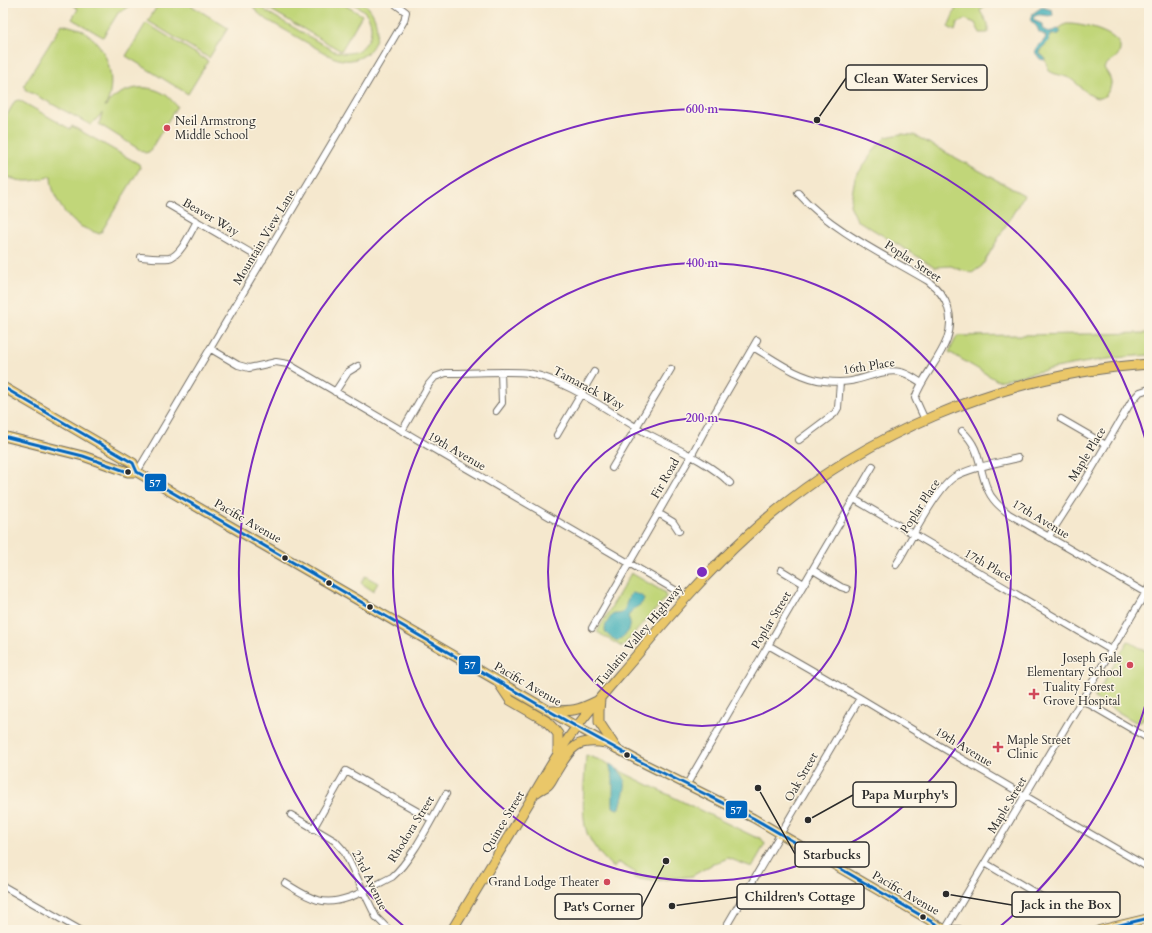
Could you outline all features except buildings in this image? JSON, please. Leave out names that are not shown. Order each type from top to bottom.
[{"type":"highway","name":"Tualatin Valley Highway","points":[[577,727],[687,597],[717,564],[744,539],[797,495],[831,471],[862,452],[925,420],[961,405],[996,393],[1045,380],[1100,369],[1149,364]]},
{"type":"highway","name":"Pacific Avenue","points":[[3,388],[132,463],[137,472],[577,727]]},
{"type":"highway","points":[[3,436],[83,456],[128,472],[137,472]]},
{"type":"highway","points":[[498,681],[510,700],[546,721],[555,730],[558,734],[558,756]]},
{"type":"highway","points":[[549,711],[573,711],[600,699]]},
{"type":"highway","points":[[600,699],[599,722],[616,748]]},
{"type":"highway","name":"Quince Street","points":[[452,930],[570,736],[577,727]]},
{"type":"highway","points":[[536,792],[549,785],[565,758],[578,744],[589,742],[606,743]]},
{"type":"main road","name":"Pacific Avenue","points":[[577,727],[780,833],[946,930]]},
{"type":"main road","points":[[1099,930],[1149,918]]},
{"type":"main road","points":[[946,930],[958,930]]},
{"type":"street","name":"Mountain View Lane","points":[[137,472],[404,21],[406,12],[394,3]]},
{"type":"street","name":"Poplar Street","points":[[798,193],[812,208],[831,223],[928,281],[936,287],[944,299],[950,314],[951,324],[949,334],[945,345],[922,383],[915,398],[925,420]]},
{"type":"street","name":"Beaver Way","points":[[169,205],[263,260]]},
{"type":"street","points":[[140,257],[170,258],[177,254],[196,221]]},
{"type":"street","name":"Fir Road","points":[[592,628],[757,340]]},
{"type":"street","name":"16th Place","points":[[753,347],[794,372],[809,378],[840,382],[895,372],[905,373],[922,383]]},
{"type":"street","name":"19th Avenue","points":[[211,349],[238,365],[249,368],[276,362],[288,364],[687,597]]},
{"type":"street","points":[[335,392],[348,372],[358,366]]},
{"type":"street","points":[[612,468],[671,369]]},
{"type":"street","points":[[496,411],[502,403],[501,372]]},
{"type":"street","name":"Tamarack Way","points":[[402,431],[429,384],[435,378],[446,373],[526,372],[546,377],[581,394],[636,427],[691,456],[721,475],[730,483]]},
{"type":"street","points":[[558,435],[594,372]]},
{"type":"street","points":[[799,440],[835,413],[838,408],[840,382]]},
{"type":"street","name":"Maple Place","points":[[1049,536],[1106,446],[1134,398],[1140,392],[1149,389]]},
{"type":"street","points":[[1061,419],[1106,446]]},
{"type":"street","name":"17th Avenue","points":[[962,432],[975,446],[987,488],[999,506],[1009,514],[1147,590]]},
{"type":"street","name":"Poplar Place","points":[[896,565],[936,497],[947,483],[965,472],[1018,458]]},
{"type":"street","name":"Poplar Street","points":[[687,784],[873,466]]},
{"type":"street","name":"17th Place","points":[[854,499],[1111,650]]},
{"type":"street","points":[[658,513],[673,522],[679,531]]},
{"type":"street","points":[[781,570],[804,584]]},
{"type":"street","points":[[812,570],[847,589]]},
{"type":"street","name":"Maple Street","points":[[946,930],[1147,590]]},
{"type":"street","name":"19th Avenue","points":[[768,646],[860,698],[1149,868]]},
{"type":"street","name":"Oak Street","points":[[724,930],[860,698]]},
{"type":"street","points":[[1082,700],[1149,739]]},
{"type":"street","points":[[313,828],[346,771],[431,819]]},
{"type":"street","name":"Rhodora Street","points":[[285,883],[307,896],[318,900],[331,902],[342,900],[392,877],[398,872],[411,853],[446,794]]},
{"type":"street","name":"23rd Avenue","points":[[291,815],[335,841],[344,851],[376,918],[389,930]]},
{"type":"street","points":[[985,863],[1042,896]]},
{"type":"street","points":[[3,886],[80,930]]},
{"type":"green space","points":[[71,3],[134,3],[118,13],[103,37],[72,19],[78,9]]},
{"type":"green space","points":[[159,3],[187,3],[228,28],[209,58],[148,21]]},
{"type":"green space","points":[[251,3],[259,3],[267,12],[334,51],[349,53],[362,48],[371,31],[371,24],[365,12],[352,3],[364,3],[371,10],[375,19],[377,28],[376,37],[368,52],[361,57],[351,60],[338,59],[330,56],[264,18],[256,11]]},
{"type":"green space","points":[[269,3],[341,3],[362,15],[341,51],[266,7]]},
{"type":"green space","points":[[958,3],[987,3],[980,11],[988,24],[988,33],[980,33],[975,23],[965,19],[957,24],[955,31],[948,27]]},
{"type":"green space","points":[[146,23],[208,61],[188,94],[126,56]]},
{"type":"green space","points":[[62,24],[80,29],[88,34],[101,48],[108,65],[111,83],[110,96],[105,107],[119,94],[139,88],[159,91],[167,96],[177,106],[149,152],[145,153],[99,124],[102,113],[91,125],[26,90],[24,85]]},
{"type":"green space","points":[[1066,24],[1080,25],[1099,30],[1108,34],[1119,44],[1120,50],[1118,55],[1104,68],[1111,84],[1105,96],[1100,98],[1094,97],[1069,78],[1049,71],[1044,57],[1039,53],[1051,35],[1054,35],[1060,29],[1058,29]]},
{"type":"green space","points":[[19,100],[70,129],[72,126],[139,164],[140,168],[100,234],[82,227],[70,218],[56,198],[53,191],[51,176],[33,181],[21,181],[3,174],[3,122],[15,101]]},
{"type":"green space","points":[[901,134],[914,135],[1024,195],[982,266],[972,273],[951,266],[935,267],[857,220],[850,205],[855,178],[877,146],[886,137]]},
{"type":"green space","points":[[1149,333],[1149,355],[1130,356],[1073,365],[998,381],[949,352],[957,336]]},
{"type":"green space","points":[[631,573],[664,592],[666,598],[622,647],[597,632]]},
{"type":"green space","points":[[365,576],[378,583],[373,591],[361,583]]},
{"type":"green space","name":"Joseph Gale Elementary School","points":[[1128,641],[1149,653],[1149,708],[1141,722],[1137,723],[1094,698]]},
{"type":"green space","points":[[586,755],[605,762],[626,774],[755,837],[761,838],[765,844],[752,867],[728,858],[711,865],[692,876],[653,881],[634,878],[636,873],[618,862],[614,868],[595,848],[589,838],[585,825],[584,794]]},
{"type":"water","points":[[1042,7],[1052,10],[1053,15],[1037,15],[1033,18],[1035,21],[1042,24],[1042,28],[1046,31],[1050,32],[1058,29],[1061,31],[1059,34],[1051,35],[1048,42],[1039,51],[1039,53],[1045,58],[1044,60],[1040,59],[1035,52],[1046,36],[1039,32],[1037,27],[1030,20],[1032,14]]},
{"type":"water","points":[[632,593],[640,595],[644,599],[643,602],[629,614],[628,617],[630,621],[630,628],[618,641],[608,635],[605,626],[613,614],[622,613]]},
{"type":"water","points":[[610,764],[622,774],[625,783],[620,808],[617,809],[613,807],[613,779]]},
{"type":"transit line","name":"57","points":[[3,387],[133,463],[137,472],[577,727],[637,760],[753,818],[946,930]]},
{"type":"transit line","name":"57","points":[[3,436],[83,456],[128,472]]},
{"type":"transit line","name":"57","points":[[1099,930],[1149,918]]},
{"type":"place","name":"Clean Water Services","points":[[817,120]]},
{"type":"place","name":"Neil Armstrong Middle School","points":[[167,128]]},
{"type":"place","name":"Joseph Gale Elementary School","points":[[1130,665]]},
{"type":"place","name":"Tuality Forest Grove Hospital","points":[[1034,694]]},
{"type":"place","name":"Maple Street Clinic","points":[[998,747]]},
{"type":"place","name":"Starbucks","points":[[758,788]]},
{"type":"place","name":"Papa Murphy's","points":[[808,820]]},
{"type":"place","name":"Pat's Corner","points":[[666,861]]},
{"type":"place","name":"Grand Lodge Theater","points":[[607,882]]},
{"type":"place","name":"Jack in the Box","points":[[946,894]]},
{"type":"place","name":"Children's Cottage","points":[[672,906]]}]
